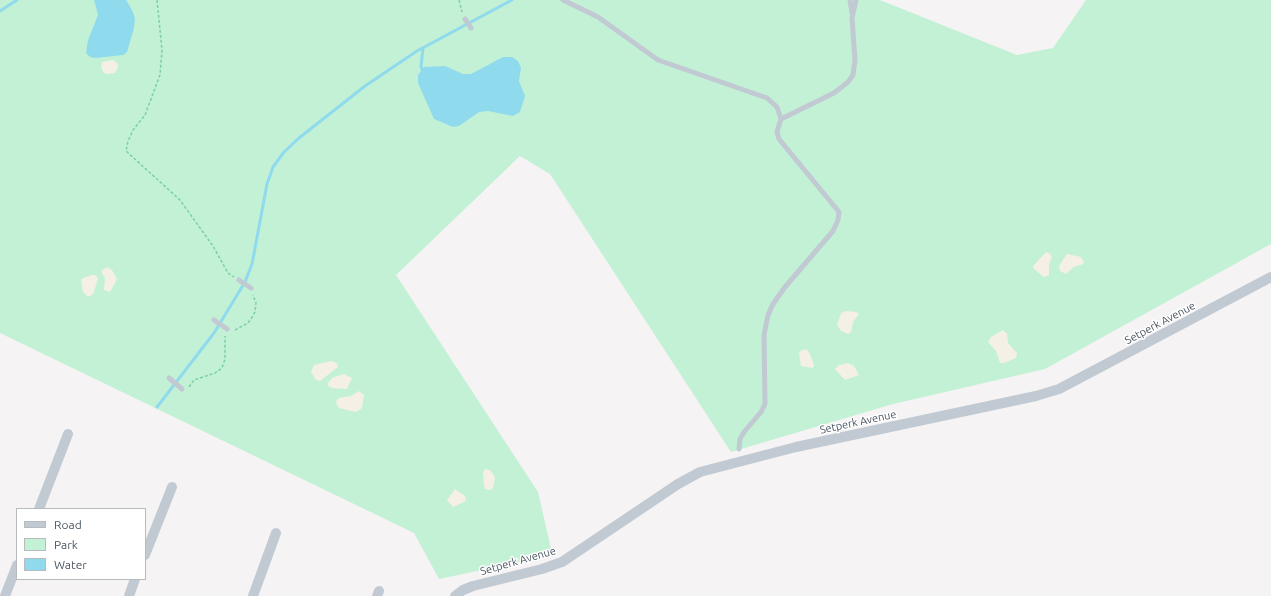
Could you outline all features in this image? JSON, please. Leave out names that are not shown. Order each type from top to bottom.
[{"type":"street","name":"Setperk Avenue","points":[[454,596],[473,586],[542,569],[562,562],[678,484],[700,472],[788,449],[1028,398],[1059,389],[1271,278]]},
{"type":"street","points":[[39,508],[68,434]]},
{"type":"street","points":[[146,552],[172,487]]},
{"type":"street","points":[[253,596],[276,533]]},
{"type":"street","points":[[0,593],[5,596],[16,568]]},
{"type":"street","points":[[128,596],[135,580]]},
{"type":"lane","points":[[563,0],[598,17],[658,60],[767,98],[776,107],[781,119],[777,132],[779,139],[839,212],[838,220],[829,236],[777,298],[768,315],[764,335],[765,404],[761,412],[740,439],[739,450]]},
{"type":"lane","points":[[781,119],[834,93],[848,82],[853,75],[854,60],[850,0]]},
{"type":"lane","points":[[852,18],[856,0]]},
{"type":"lane","points":[[464,16],[471,28]]},
{"type":"lane","points":[[238,280],[250,287]]},
{"type":"lane","points":[[214,320],[226,328]]},
{"type":"lane","points":[[170,378],[181,388]]},
{"type":"path","points":[[156,0],[162,50],[160,75],[145,115],[133,130],[128,141],[126,151],[180,200],[213,246],[228,273]]},
{"type":"path","points":[[459,0],[464,16]]},
{"type":"path","points":[[181,388],[189,387],[194,380],[199,377],[215,373],[222,368],[225,352],[226,328],[238,330],[251,319],[255,312],[256,303],[250,287]]},
{"type":"green space","points":[[0,0],[880,0],[1017,55],[1053,48],[1086,0],[1271,0],[1271,244],[1045,369],[893,404],[731,452],[550,174],[520,156],[396,275],[538,492],[552,553],[525,561],[439,579],[414,533],[0,333]]},
{"type":"sand","points":[[113,60],[117,63],[118,67],[115,73],[104,73],[101,68],[102,62]]},
{"type":"sand","points":[[1046,252],[1052,257],[1049,264],[1049,275],[1044,277],[1034,269],[1033,266]]},
{"type":"sand","points":[[1067,254],[1081,257],[1084,262],[1083,264],[1074,267],[1066,274],[1060,271],[1059,266]]},
{"type":"sand","points":[[107,267],[112,270],[117,279],[110,292],[104,290],[105,278],[101,271]]},
{"type":"sand","points":[[92,275],[96,275],[98,279],[93,294],[88,297],[83,292],[81,280]]},
{"type":"sand","points":[[846,311],[857,312],[859,314],[853,322],[851,332],[848,334],[841,331],[837,325],[841,313]]},
{"type":"sand","points":[[1003,330],[1007,334],[1008,343],[1017,353],[1016,358],[1000,363],[996,351],[988,342],[991,337]]},
{"type":"sand","points":[[806,349],[810,354],[814,365],[813,368],[801,366],[799,354],[800,351]]},
{"type":"sand","points":[[331,361],[337,363],[338,367],[320,381],[316,380],[311,372],[314,365]]},
{"type":"sand","points":[[848,363],[854,366],[859,375],[845,380],[835,369],[839,365]]},
{"type":"sand","points":[[344,374],[352,378],[347,389],[332,388],[328,386],[328,383],[332,378]]},
{"type":"sand","points":[[359,391],[364,395],[362,408],[355,412],[339,408],[336,401],[339,398],[351,396]]},
{"type":"sand","points":[[485,469],[490,470],[495,477],[493,488],[490,490],[485,489],[484,486],[483,472]]},
{"type":"sand","points":[[455,489],[465,496],[466,500],[453,507],[447,500]]},
{"type":"water","points":[[94,0],[126,0],[132,10],[135,18],[134,28],[127,52],[123,55],[95,58],[90,57],[86,53],[88,40],[98,15]]},
{"type":"water","points":[[503,57],[512,57],[518,61],[521,68],[519,81],[525,96],[520,112],[513,116],[488,111],[479,112],[459,126],[453,127],[434,119],[418,83],[418,75],[424,67],[445,66],[463,74],[471,74]]},
{"type":"waterway","points":[[0,11],[17,0]]},
{"type":"waterway","points":[[157,407],[214,333],[245,282],[252,264],[267,184],[273,167],[284,152],[299,138],[365,86],[417,51],[512,0]]},
{"type":"waterway","points":[[422,70],[423,48]]}]
